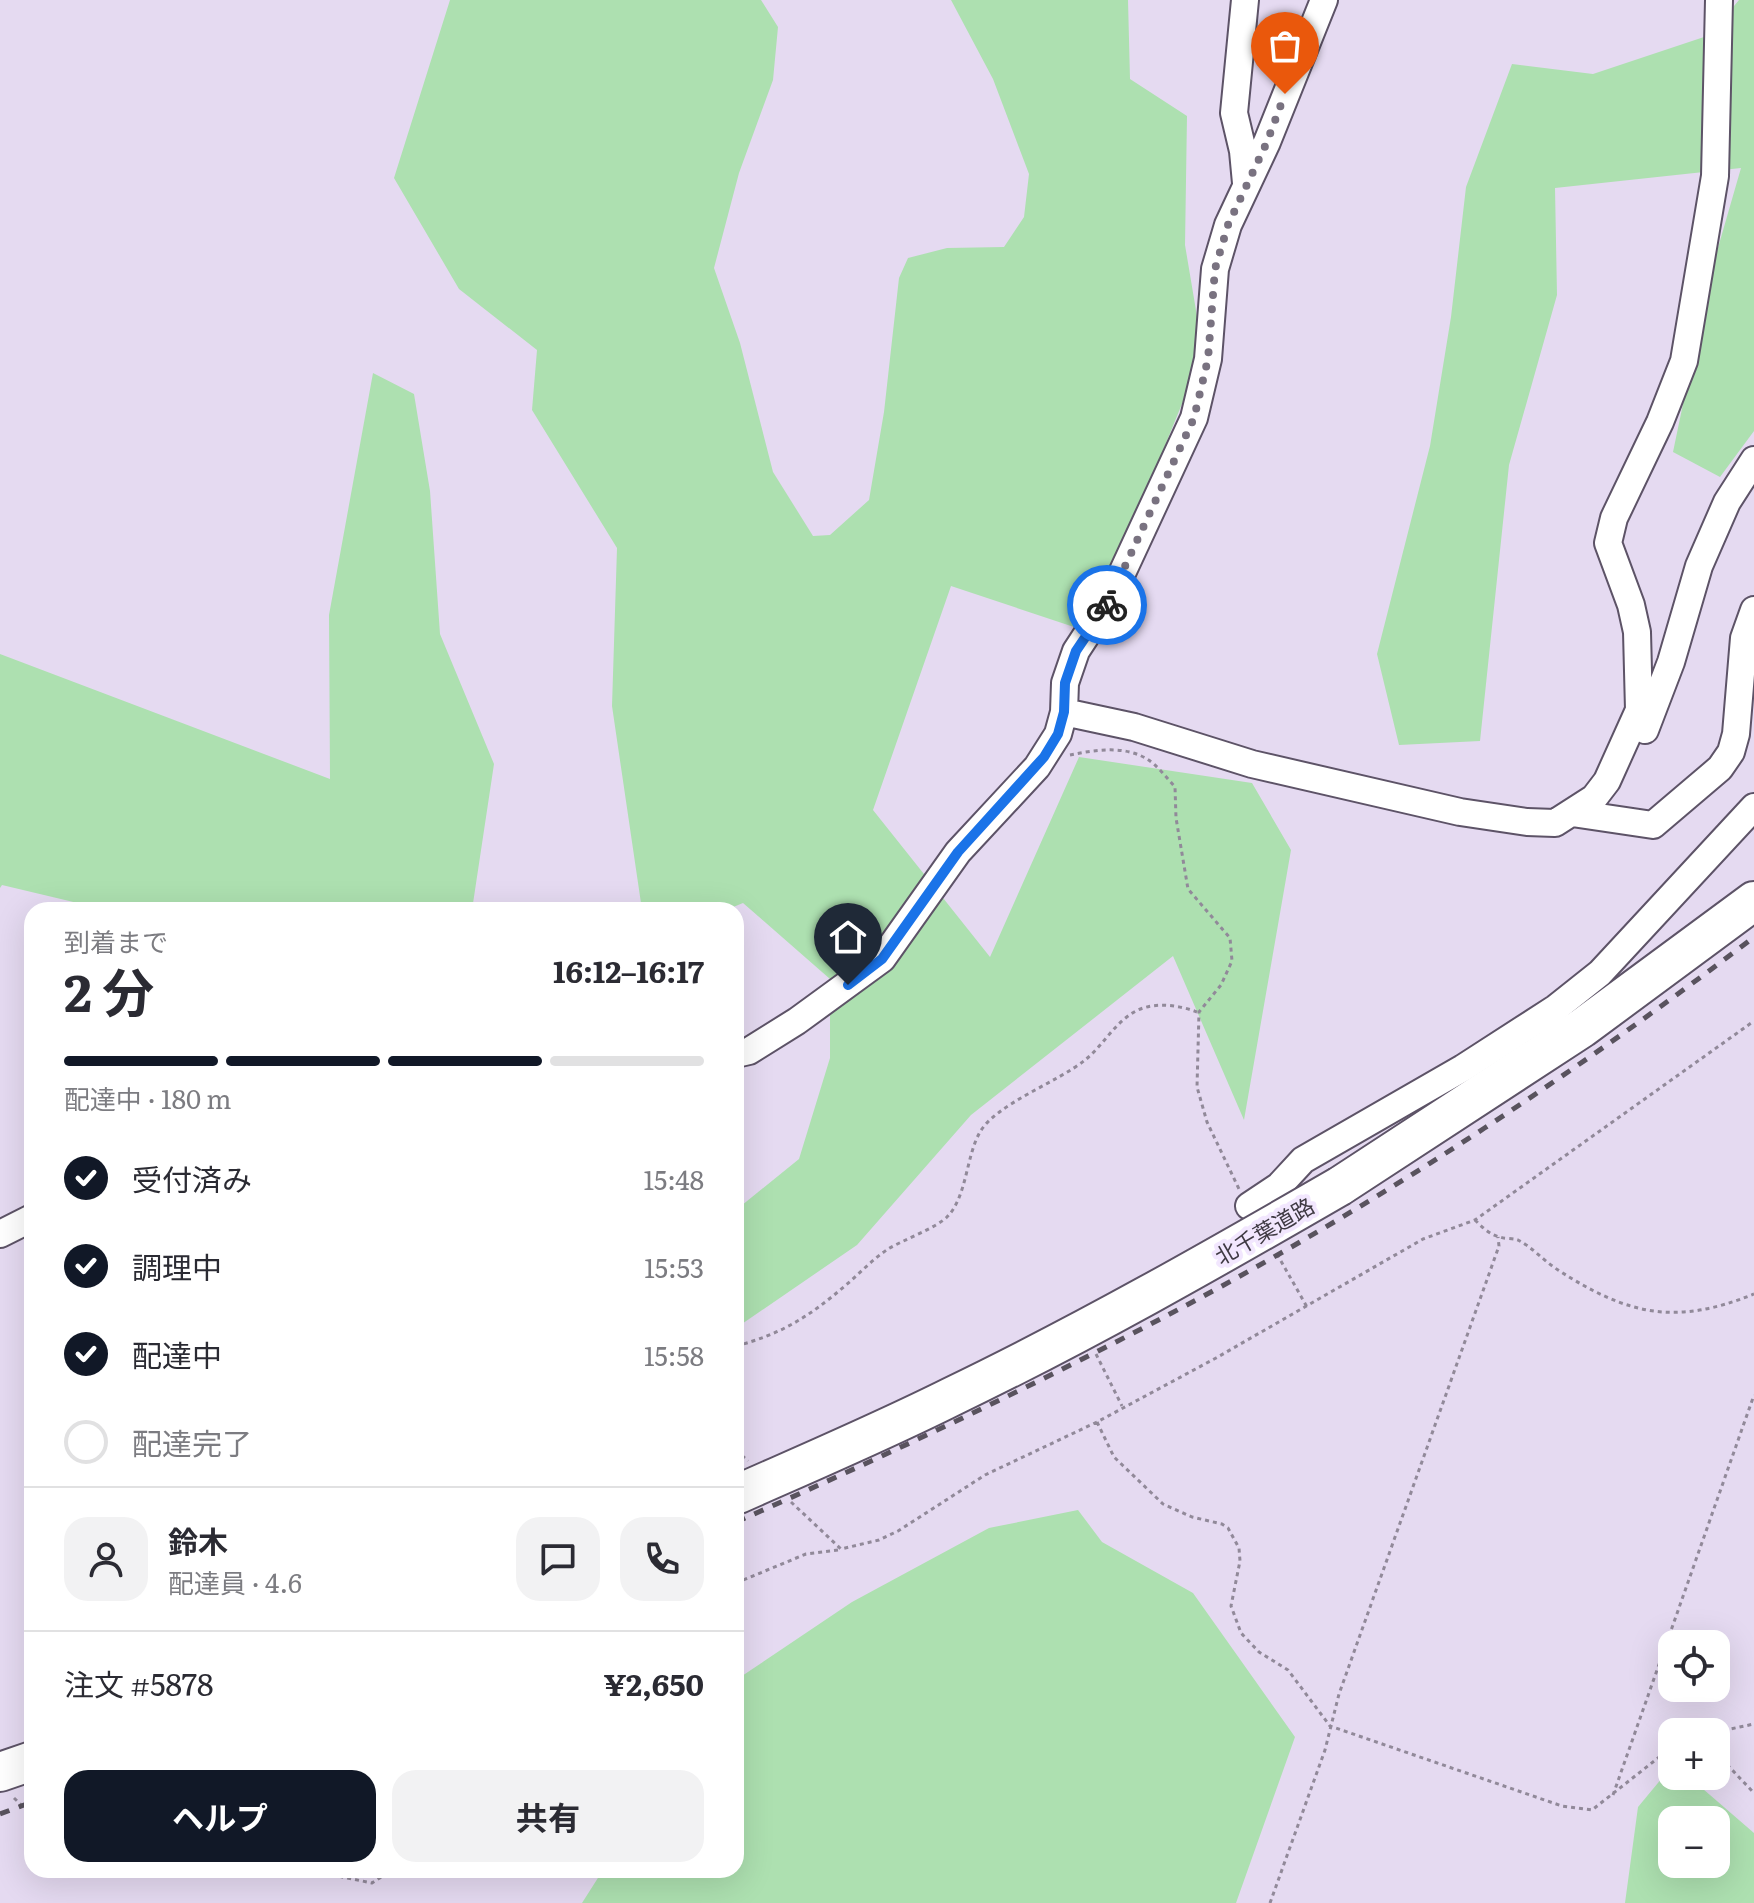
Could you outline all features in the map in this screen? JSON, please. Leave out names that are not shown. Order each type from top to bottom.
[{"type":"highway","name":"北千葉道路","points":[[746,1482],[951,1398],[1209,1262],[1340,1186],[1582,1028],[1754,901]]},
{"type":"highway","points":[[6,1784],[24,1768]]},
{"type":"street","points":[[1245,0],[1234,113],[1243,151],[1246,184]]},
{"type":"street","points":[[744,1052],[797,1021],[882,959],[958,852],[1037,767],[1058,734],[1064,712],[1065,683],[1076,651],[1110,599],[1194,418],[1208,359],[1215,269],[1228,225],[1267,142],[1324,0]]},
{"type":"street","points":[[1064,712],[1134,727],[1252,764],[1460,812],[1555,823],[1594,798],[1607,781],[1639,710],[1637,632],[1631,605],[1608,543],[1614,518],[1660,422],[1684,361],[1715,176],[1719,0]]},
{"type":"street","points":[[1607,781],[1631,766],[1671,662],[1699,566],[1727,502],[1754,460]]},
{"type":"street","points":[[1572,813],[1653,825],[1720,768],[1731,752],[1736,734],[1744,638],[1754,610]]},
{"type":"street","points":[[1249,1206],[1279,1186],[1303,1160],[1463,1068],[1556,1008],[1600,973],[1754,807]]},
{"type":"street","points":[[0,1234],[24,1222]]},
{"type":"path","points":[[1037,767],[1060,757],[1110,749],[1148,759],[1175,787],[1176,818],[1188,889],[1230,938],[1232,961],[1221,985],[1199,1012],[1197,1087],[1207,1122],[1249,1206]]},
{"type":"path","points":[[744,1344],[768,1338],[804,1320],[885,1251],[947,1217],[961,1190],[981,1130],[1013,1103],[1061,1078],[1087,1058],[1122,1020],[1140,1009],[1163,1006],[1180,1006],[1199,1012]]},
{"type":"path","points":[[744,1580],[806,1554],[879,1540],[898,1531],[985,1475],[1097,1422],[1307,1307],[1423,1239],[1475,1220],[1754,1021]]},
{"type":"path","points":[[1475,1220],[1498,1237],[1518,1240],[1557,1269],[1610,1300],[1647,1312],[1688,1313],[1730,1304],[1754,1294]]},
{"type":"path","points":[[1270,1903],[1499,1246],[1498,1237]]},
{"type":"path","points":[[1271,1243],[1307,1307]]},
{"type":"path","points":[[1613,1795],[1754,1395]]},
{"type":"path","points":[[1097,1422],[1114,1457],[1163,1504],[1228,1528],[1239,1548],[1240,1561],[1231,1606],[1241,1633],[1259,1652],[1288,1670],[1330,1726],[1562,1806],[1592,1810],[1658,1758]]},
{"type":"path","points":[[788,1500],[841,1549]]},
{"type":"path","points":[[1730,1729],[1754,1724]]},
{"type":"path","points":[[1730,1768],[1754,1793]]},
{"type":"path","points":[[6,1784],[24,1805]]},
{"type":"path","points":[[347,1878],[372,1883],[380,1878]]},
{"type":"green space","points":[[450,0],[761,0],[778,27],[773,80],[739,173],[714,268],[740,343],[773,472],[813,536],[830,535],[869,500],[884,412],[899,278],[908,258],[947,248],[1004,247],[1024,217],[1029,174],[993,79],[951,0],[1128,0],[1130,79],[1187,116],[1185,245],[1203,352],[1147,490],[1080,629],[951,586],[873,810],[990,957],[1079,757],[1252,783],[1291,850],[1244,1120],[1173,956],[971,1115],[857,1245],[744,1323],[744,1204],[799,1159],[830,1058],[830,979],[744,902],[641,902],[612,706],[617,548],[532,410],[537,350],[459,289],[394,178]]},
{"type":"green space","points":[[1739,0],[1754,0],[1754,431],[1720,477],[1673,452],[1709,279],[1741,168],[1555,188],[1557,295],[1509,465],[1480,741],[1399,745],[1377,654],[1430,446],[1451,317],[1466,187],[1512,64],[1593,74],[1710,35]]},
{"type":"green space","points":[[373,373],[414,394],[430,491],[440,634],[494,764],[473,902],[73,902],[2,885],[0,888],[0,654],[330,779],[329,615]]},
{"type":"green space","points":[[1078,1510],[1102,1542],[1193,1593],[1295,1737],[1236,1903],[582,1903],[598,1878],[744,1878],[744,1675],[852,1602],[989,1528]]},
{"type":"green space","points":[[1658,1783],[1658,1790],[1704,1790],[1723,1806],[1658,1806],[1658,1878],[1730,1878],[1730,1812],[1754,1833],[1754,1903],[1625,1903],[1638,1807]]},
{"type":"railway","points":[[744,1518],[1060,1370],[1166,1316],[1319,1231],[1541,1090],[1754,937]]},
{"type":"railway","points":[[0,1814],[24,1805]]},
{"type":"way so far","points":[[1107,605],[1194,418],[1208,359],[1215,269],[1228,225],[1267,142],[1285,94]]},
{"type":"route","points":[[848,985],[882,959],[958,852],[1044,757],[1058,734],[1064,712],[1065,683],[1076,651],[1107,605]]}]
